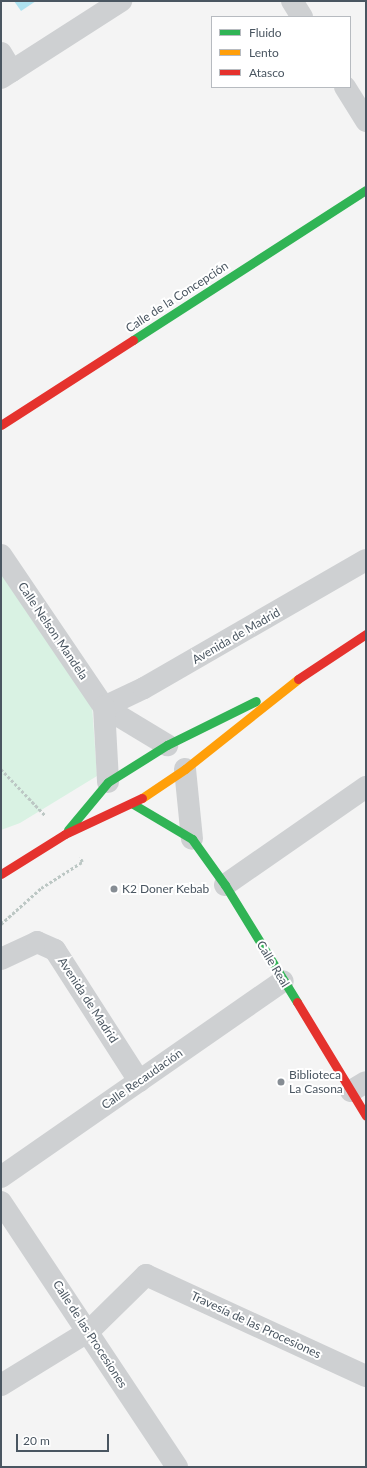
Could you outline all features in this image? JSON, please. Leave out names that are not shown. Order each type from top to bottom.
[{"type":"street","points":[[5,67],[121,1]]},
{"type":"street","points":[[292,1],[301,16]]},
{"type":"street","points":[[346,88],[366,121]]},
{"type":"street","name":"Calle de la Concepción","points":[[1,425],[366,190]]},
{"type":"street","name":"Calle Nelson Mandela","points":[[1,554],[104,707]]},
{"type":"street","name":"Avenida de Madrid","points":[[104,707],[144,688],[366,560]]},
{"type":"street","points":[[1,874],[65,834],[133,804],[185,769],[292,683],[366,634]]},
{"type":"street","points":[[65,834],[108,782],[167,745],[292,683]]},
{"type":"street","points":[[104,707],[167,745]]},
{"type":"street","points":[[104,707],[108,782]]},
{"type":"street","name":"Calle Real","points":[[185,769],[192,839]]},
{"type":"street","points":[[225,885],[366,787]]},
{"type":"street","name":"Calle Real","points":[[133,804],[192,839],[225,885],[283,980],[358,1086],[366,1116]]},
{"type":"street","name":"Avenida de Madrid","points":[[1,959],[37,942],[55,950],[139,1081]]},
{"type":"street","name":"Calle Recaudación","points":[[1,1177],[283,980]]},
{"type":"street","name":"Calle de las Procesiones","points":[[1,1202],[89,1331],[177,1467]]},
{"type":"street","name":"Travesía de las Procesiones","points":[[89,1331],[146,1275],[366,1376]]},
{"type":"street","points":[[1,1385],[89,1331]]},
{"type":"path","points":[[1,769],[65,834],[82,862],[41,888],[1,924]]},
{"type":"green space","points":[[1,571],[92,705],[97,776],[20,823],[1,830]]},
{"type":"water","points":[[14,1],[36,1],[21,11]]},
{"type":"traffic: fast","points":[[133,340],[366,190]]},
{"type":"traffic: fast","points":[[68,830],[108,782],[167,745],[256,701]]},
{"type":"traffic: fast","points":[[133,804],[192,839],[225,885],[297,1002]]},
{"type":"traffic: slow","points":[[142,798],[185,769],[298,679]]},
{"type":"traffic: jam","points":[[1,425],[133,340]]},
{"type":"traffic: jam","points":[[298,679],[366,634]]},
{"type":"traffic: jam","points":[[1,874],[65,834],[142,798]]},
{"type":"traffic: jam","points":[[297,1002],[366,1116]]},
{"type":"place","name":"K2 Doner Kebab","points":[[114,889]]},
{"type":"place","name":"Biblioteca La Casona","points":[[281,1082]]}]
